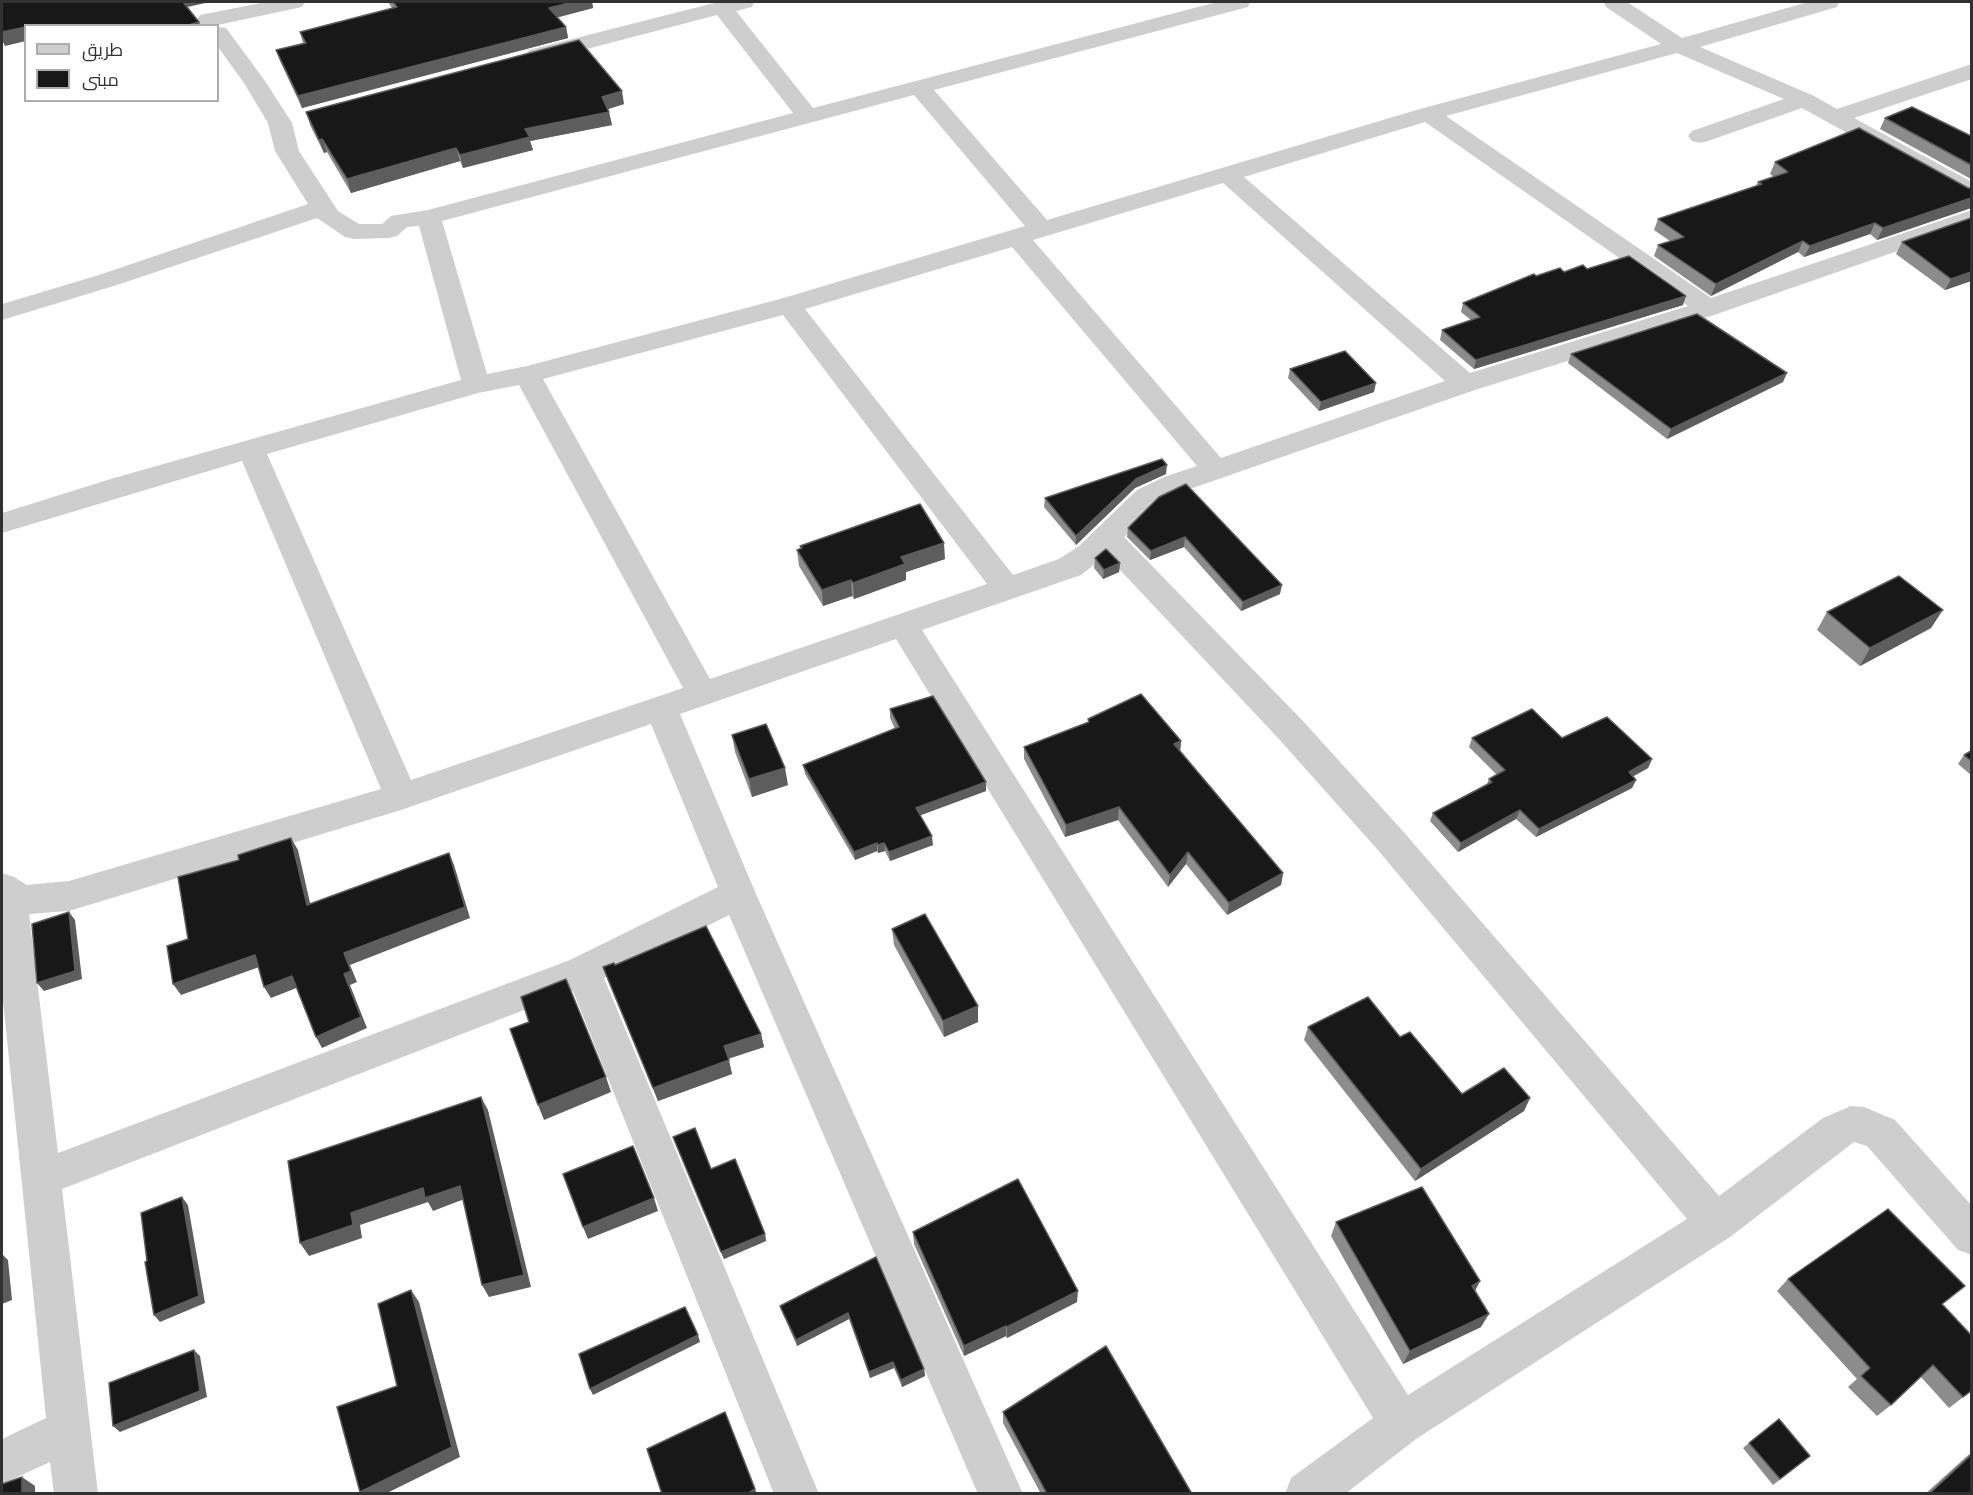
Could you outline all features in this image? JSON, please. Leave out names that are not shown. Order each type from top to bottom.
[{"type":"street","points":[[195,2],[211,24]]},
{"type":"street","points":[[219,24],[294,2]]},
{"type":"street","points":[[518,60],[744,2]]},
{"type":"street","points":[[219,35],[254,81],[291,120],[287,151],[327,215],[354,232],[388,231],[400,221],[429,217],[1240,2]]},
{"type":"street","points":[[1614,2],[1679,46],[1804,100],[1971,192]]},
{"type":"street","points":[[2,523],[476,385],[527,375],[789,305],[1428,114],[1679,46],[1829,2]]},
{"type":"street","points":[[722,7],[808,117]]},
{"type":"street","points":[[1835,117],[1966,77]]},
{"type":"street","points":[[920,88],[1029,233],[1215,470]]},
{"type":"street","points":[[1700,136],[1804,100]]},
{"type":"street","points":[[1428,114],[1708,308]]},
{"type":"street","points":[[1227,174],[1465,384]]},
{"type":"street","points":[[2,312],[108,280],[324,207]]},
{"type":"street","points":[[429,217],[476,385]]},
{"type":"street","points":[[5,890],[26,900],[69,896],[401,796],[1007,590],[1070,567],[1090,553],[1147,497],[1174,484],[1465,384],[1708,308],[1971,217]]},
{"type":"street","points":[[789,305],[1007,590]]},
{"type":"street","points":[[527,375],[702,693]]},
{"type":"street","points":[[250,449],[401,796]]},
{"type":"street","points":[[1107,537],[1290,729],[1389,839],[1716,1223]]},
{"type":"street","points":[[903,625],[1401,1424]]},
{"type":"street","points":[[661,708],[738,894],[1001,1494]]},
{"type":"street","points":[[5,890],[41,1178],[76,1494]]},
{"type":"street","points":[[41,1178],[583,971],[738,894]]},
{"type":"street","points":[[583,971],[797,1494]]},
{"type":"street","points":[[1307,1494],[1401,1424],[1716,1223],[1837,1131],[1851,1124],[1864,1125],[1881,1133],[1971,1236]]},
{"type":"street","points":[[2,1462],[69,1430]]},
{"type":"building","points":[[2,2],[183,2],[199,22],[192,24],[24,24],[24,27],[2,32]]},
{"type":"building","points":[[393,2],[573,2],[549,8],[566,27],[298,96],[276,50],[306,43],[300,32],[397,7]]},
{"type":"building","points":[[579,40],[622,91],[602,97],[609,112],[525,129],[530,137],[460,155],[456,148],[347,179],[322,139],[319,140],[306,112]]},
{"type":"building","points":[[1912,107],[1971,136],[1971,165],[1885,118]]},
{"type":"building","points":[[1859,128],[1971,188],[1971,198],[1883,228],[1875,223],[1810,246],[1803,241],[1716,284],[1658,245],[1684,237],[1658,219],[1762,184],[1758,182],[1788,172],[1775,162]]},
{"type":"building","points":[[1971,218],[1971,272],[1951,279],[1902,242]]},
{"type":"building","points":[[1629,256],[1686,296],[1476,360],[1442,330],[1480,317],[1463,303],[1534,274],[1536,276],[1560,268],[1564,272],[1583,265],[1587,269]]},
{"type":"building","points":[[1697,314],[1787,373],[1671,429],[1571,354]]},
{"type":"building","points":[[1345,351],[1376,383],[1321,402],[1290,369]]},
{"type":"building","points":[[1162,459],[1167,465],[1136,479],[1076,536],[1045,498]]},
{"type":"building","points":[[1186,484],[1282,585],[1243,602],[1185,537],[1151,551],[1128,528],[1159,497]]},
{"type":"building","points":[[920,504],[944,543],[901,557],[905,564],[853,583],[851,580],[822,590],[797,550],[802,548],[800,546]]},
{"type":"building","points":[[1106,549],[1120,563],[1104,570],[1095,558]]},
{"type":"building","points":[[1899,576],[1943,610],[1870,648],[1827,612]]},
{"type":"building","points":[[1141,694],[1181,741],[1174,744],[1283,873],[1229,903],[1188,852],[1170,875],[1119,807],[1066,825],[1024,747],[1089,722],[1088,719]]},
{"type":"building","points":[[933,696],[986,782],[916,808],[932,836],[889,852],[884,843],[878,845],[877,843],[854,852],[803,765],[899,727],[890,709]]},
{"type":"building","points":[[1532,709],[1562,738],[1607,717],[1652,759],[1629,772],[1636,780],[1539,829],[1520,810],[1461,843],[1433,813],[1492,782],[1489,779],[1505,770],[1472,738]]},
{"type":"building","points":[[766,724],[785,768],[749,779],[732,735]]},
{"type":"building","points":[[1971,751],[1971,761],[1964,755]]},
{"type":"building","points":[[291,838],[307,905],[449,853],[465,907],[344,953],[351,971],[344,974],[361,1017],[316,1037],[292,976],[264,987],[255,955],[173,984],[167,946],[188,939],[178,877],[239,860],[238,855]]},
{"type":"building","points":[[69,912],[75,971],[37,983],[32,924]]},
{"type":"building","points":[[925,914],[978,1006],[943,1021],[892,929]]},
{"type":"building","points":[[706,926],[761,1034],[724,1046],[729,1060],[653,1088],[603,967],[614,963],[615,965]]},
{"type":"building","points":[[566,979],[606,1077],[538,1105],[510,1029],[529,1022],[521,997]]},
{"type":"building","points":[[1368,997],[1400,1037],[1410,1032],[1462,1094],[1504,1068],[1530,1098],[1421,1169],[1308,1027]]},
{"type":"building","points":[[481,1097],[524,1275],[482,1285],[460,1186],[425,1198],[423,1188],[351,1213],[353,1225],[300,1243],[288,1161]]},
{"type":"building","points":[[695,1128],[711,1169],[735,1159],[765,1234],[721,1252],[673,1137]]},
{"type":"building","points":[[633,1146],[654,1198],[583,1227],[563,1174]]},
{"type":"building","points":[[1018,1179],[1078,1291],[964,1346],[913,1232]]},
{"type":"building","points":[[1422,1187],[1480,1281],[1472,1286],[1489,1314],[1410,1351],[1336,1222]]},
{"type":"building","points":[[182,1197],[199,1296],[154,1315],[145,1262],[147,1261],[141,1213]]},
{"type":"building","points":[[1888,1209],[1965,1286],[1942,1304],[1971,1335],[1971,1391],[1963,1397],[1933,1365],[1891,1405],[1861,1376],[1870,1368],[1788,1279]]},
{"type":"building","points":[[876,1257],[924,1369],[901,1380],[893,1362],[869,1372],[848,1313],[796,1340],[780,1306]]},
{"type":"building","points":[[411,1290],[452,1447],[360,1492],[337,1407],[397,1386],[378,1304]]},
{"type":"building","points":[[685,1307],[698,1335],[590,1389],[579,1354]]},
{"type":"building","points":[[1106,1346],[1192,1494],[1047,1494],[1003,1412]]},
{"type":"building","points":[[194,1350],[200,1391],[113,1426],[109,1383]]},
{"type":"building","points":[[725,1412],[755,1489],[747,1494],[662,1494],[647,1449]]},
{"type":"building","points":[[1779,1419],[1810,1456],[1780,1479],[1749,1443]]},
{"type":"building","points":[[1971,1455],[1971,1494],[1929,1494]]},
{"type":"building","points":[[22,1477],[22,1494],[2,1494],[2,1484]]}]
